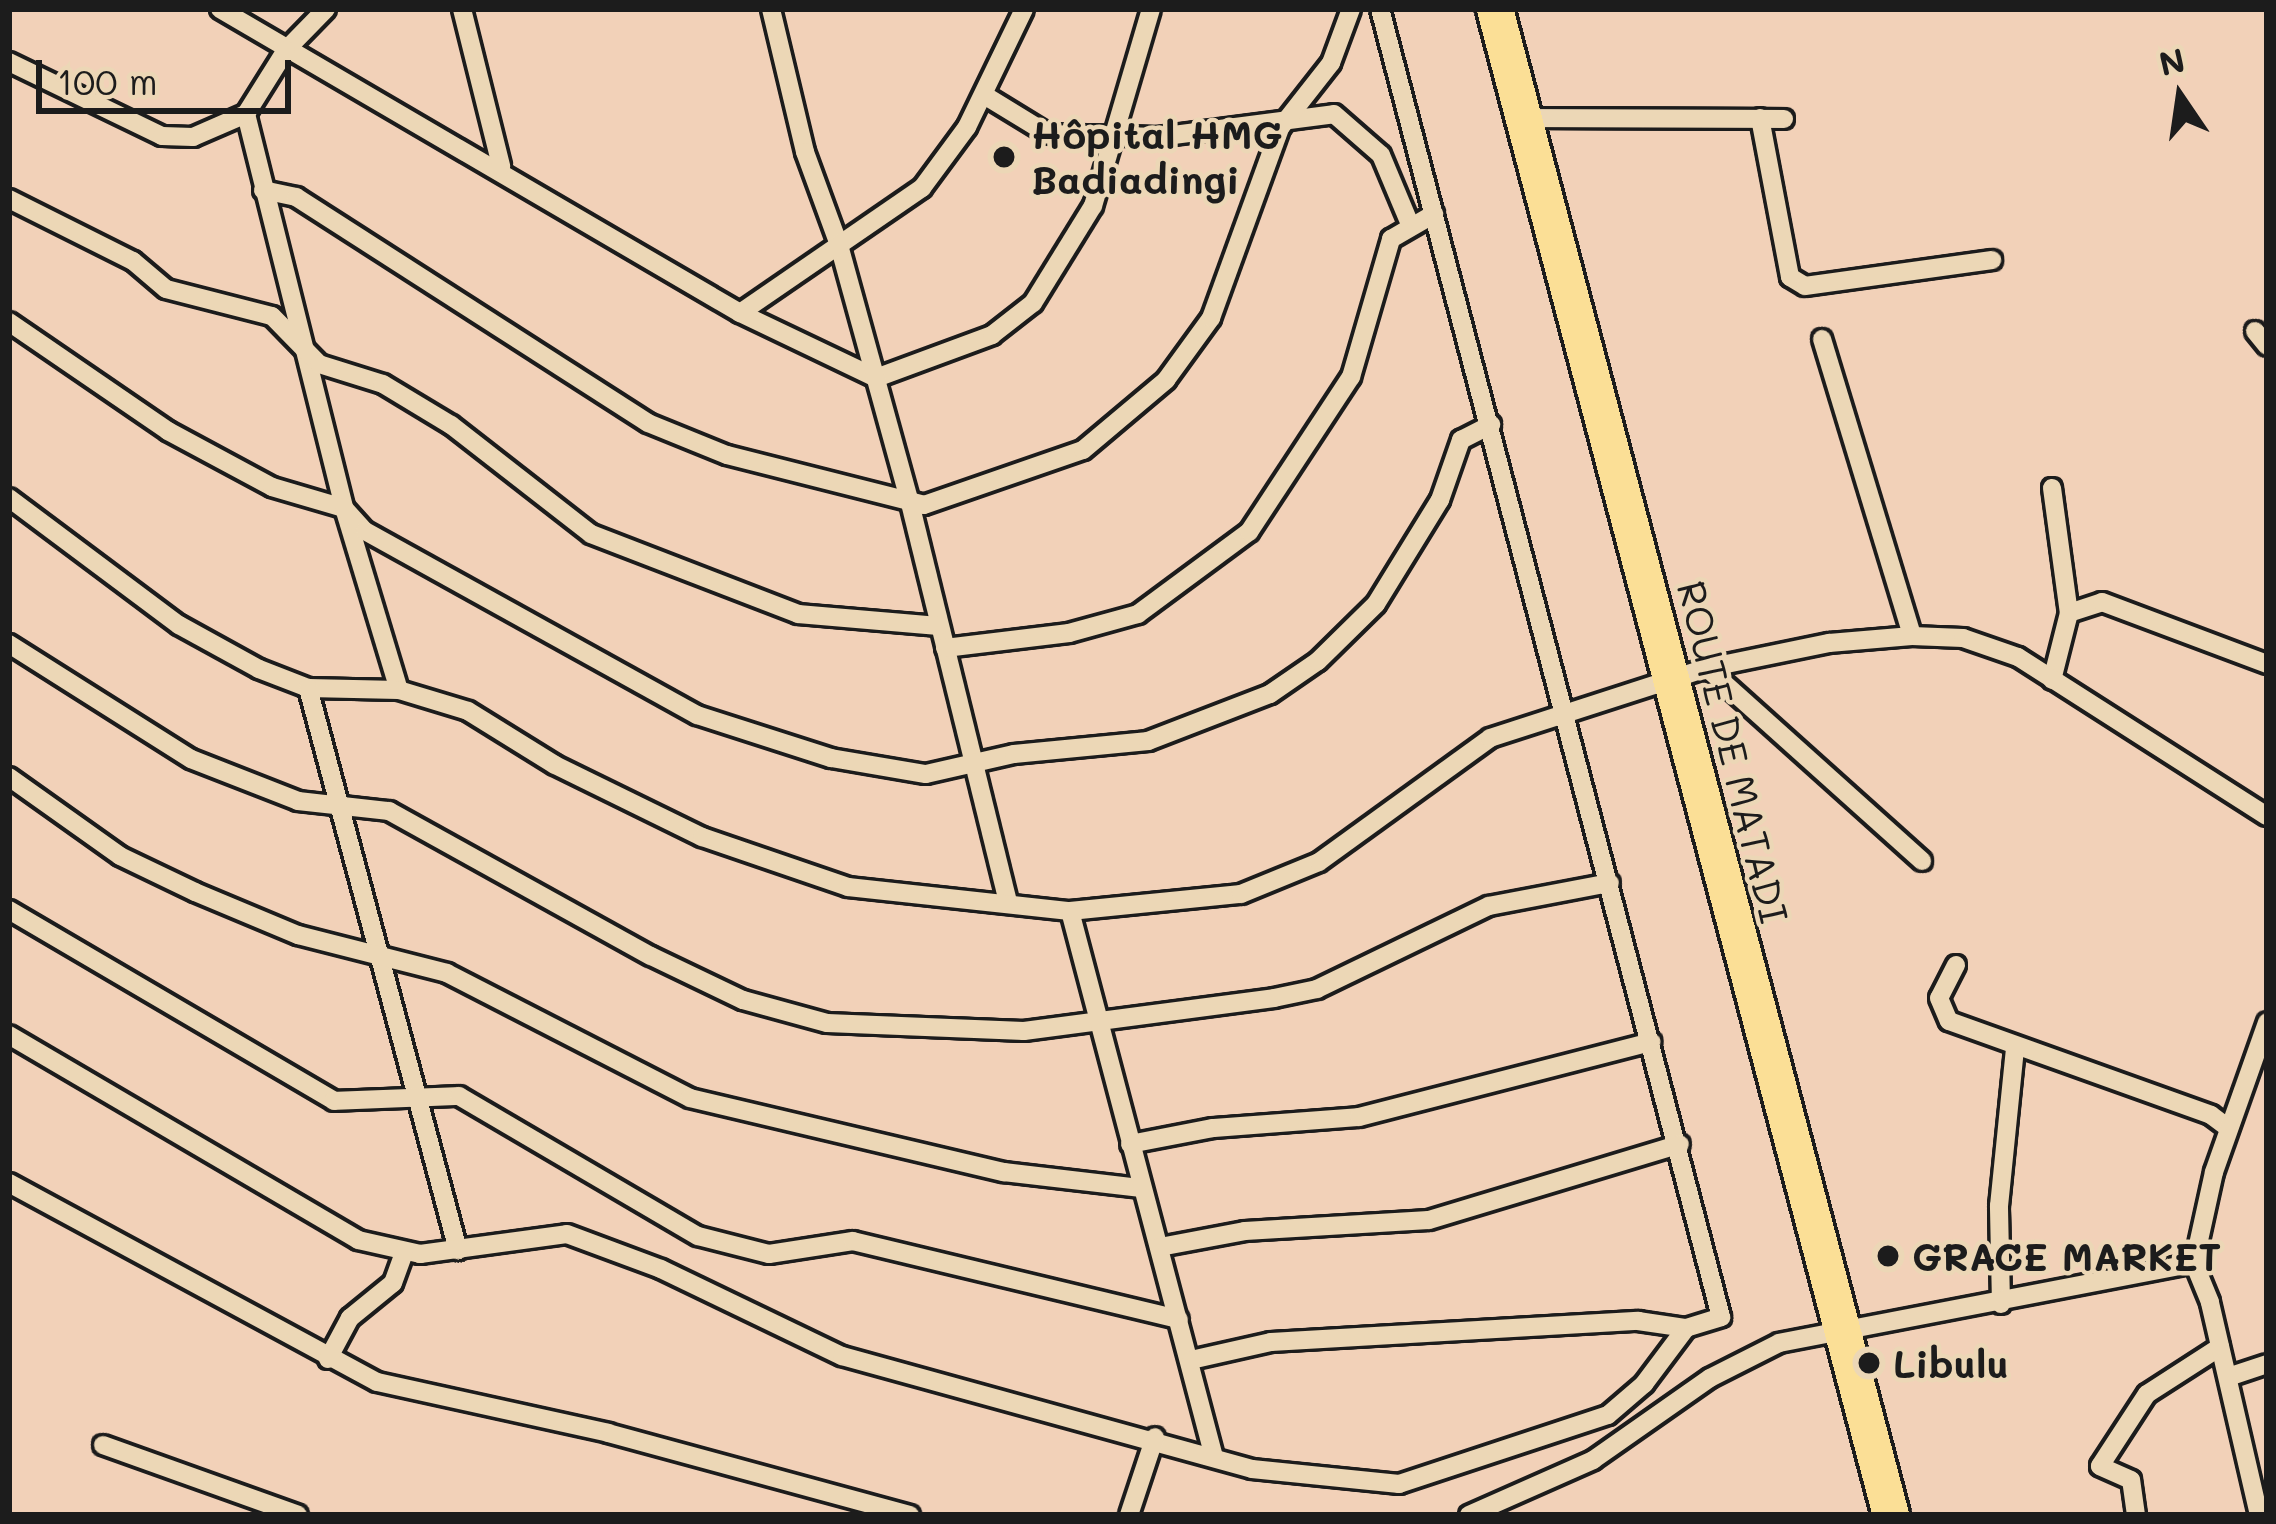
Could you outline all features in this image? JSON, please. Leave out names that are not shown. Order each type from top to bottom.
[{"type":"highway","name":"ROUTE DE MATADI","points":[[1495,9],[1690,674],[1842,1336],[1891,1515]]},
{"type":"street","points":[[220,9],[286,50],[501,166],[740,313],[876,378],[992,335],[1033,303],[1093,206],[1150,9]]},
{"type":"street","points":[[9,62],[162,136],[194,137],[246,114],[286,50],[326,9]]},
{"type":"street","points":[[462,9],[501,166]]},
{"type":"street","points":[[771,9],[805,152],[839,245],[910,503],[1008,902]]},
{"type":"street","points":[[740,313],[922,188],[984,94],[1024,9]]},
{"type":"street","points":[[263,190],[296,197],[648,423],[727,455],[910,503],[958,496],[1083,450],[1166,380],[1232,275],[1287,114],[1331,63],[1351,9]]},
{"type":"street","points":[[1191,1360],[1271,1342],[1638,1321],[1686,1328],[1721,1316],[1680,1144],[1380,9]]},
{"type":"street","points":[[984,94],[1048,134],[1159,136],[1287,114],[1334,113],[1358,128],[1381,154],[1409,222]]},
{"type":"street","points":[[246,114],[344,508],[399,689]]},
{"type":"street","points":[[1525,118],[1784,119]]},
{"type":"street","points":[[1760,118],[1790,277],[1805,286],[1992,260]]},
{"type":"street","points":[[9,199],[133,261],[166,289],[248,306],[302,339],[319,364],[383,384],[451,425],[591,534],[798,614],[938,626]]},
{"type":"street","points":[[945,648],[1069,633],[1138,614],[1250,532],[1351,377],[1380,261],[1409,222],[1434,214]]},
{"type":"street","points":[[9,322],[168,430],[272,487],[344,508],[365,531],[697,715],[831,758],[926,774],[1014,754],[1148,741],[1270,694],[1318,662],[1376,604],[1440,500],[1461,440],[1491,425]]},
{"type":"street","points":[[1822,338],[1912,636]]},
{"type":"street","points":[[2052,488],[2069,613],[2052,680]]},
{"type":"street","points":[[9,498],[179,625],[308,688],[399,689],[468,711],[555,765],[768,865],[848,887],[1070,911],[1240,894],[1299,870],[1387,818],[1490,738],[1565,710],[1690,674],[1828,643],[1912,636],[1994,646],[2267,816]]},
{"type":"street","points":[[2069,613],[2102,602],[2267,664]]},
{"type":"street","points":[[9,644],[191,759],[298,801],[389,811],[550,904],[743,1000],[827,1023],[906,1029],[1100,1025],[1317,989],[1490,906],[1610,883]]},
{"type":"street","points":[[1690,674],[1922,861]]},
{"type":"street","points":[[308,688],[458,1250]]},
{"type":"street","points":[[9,777],[120,856],[195,892],[298,935],[447,973],[690,1099],[1004,1172],[1141,1188]]},
{"type":"street","points":[[9,910],[334,1101],[459,1096],[497,1112],[645,1207],[737,1249],[770,1254],[853,1241],[1179,1319]]},
{"type":"street","points":[[1070,911],[1214,1457]]},
{"type":"street","points":[[1956,965],[1940,1013],[2015,1048],[2116,1079],[2228,1128]]},
{"type":"street","points":[[2259,1515],[2228,1377],[2194,1263],[2228,1128],[2267,1022]]},
{"type":"street","points":[[9,1035],[358,1240],[404,1253],[568,1234],[662,1269],[842,1356],[949,1390],[1333,1483],[1399,1484],[1455,1471],[1608,1415],[1644,1384],[1686,1328]]},
{"type":"street","points":[[1130,1144],[1213,1128],[1359,1117],[1652,1042]]},
{"type":"street","points":[[2001,1304],[1999,1206],[2015,1048]]},
{"type":"street","points":[[1160,1247],[1245,1231],[1429,1220],[1680,1144]]},
{"type":"street","points":[[9,1184],[377,1382],[608,1433],[910,1515]]},
{"type":"street","points":[[328,1359],[350,1318],[393,1282],[404,1253]]},
{"type":"street","points":[[1468,1515],[1592,1460],[1710,1378],[1779,1343],[1842,1336],[2194,1263]]},
{"type":"street","points":[[2136,1515],[2131,1480],[2100,1466],[2147,1394],[2220,1347]]},
{"type":"street","points":[[2228,1377],[2264,1369]]},
{"type":"street","points":[[1129,1515],[1155,1437]]},
{"type":"street","points":[[103,1445],[298,1515]]},
{"type":"place","name":"Hôpital HMG Badiadingi","points":[[1004,157]]},
{"type":"place","name":"GRACE MARKET","points":[[1888,1256]]},
{"type":"place","name":"Libulu","points":[[1869,1363]]}]
